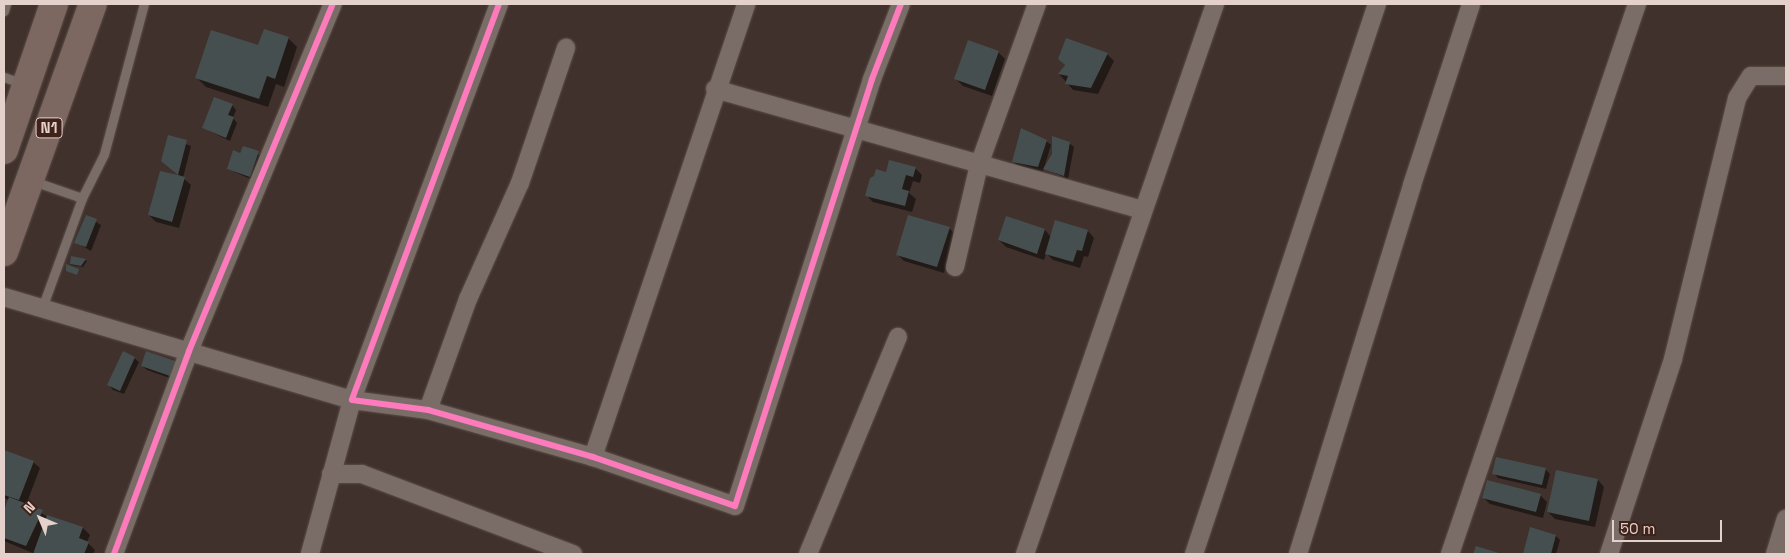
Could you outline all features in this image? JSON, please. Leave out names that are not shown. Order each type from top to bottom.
[{"type":"highway","name":"N1","points":[[4,150],[15,81],[54,4]]},
{"type":"highway","name":"N1","points":[[4,252],[92,4]]},
{"type":"street","points":[[114,554],[189,351],[333,4]]},
{"type":"street","points":[[310,554],[352,400],[499,4]]},
{"type":"street","points":[[593,457],[715,89],[746,4]]},
{"type":"street","points":[[4,297],[352,400],[428,410],[593,457],[736,506],[856,128],[901,4]]},
{"type":"street","points":[[955,268],[979,165],[1037,4]]},
{"type":"street","points":[[1025,554],[1142,210],[1215,4]]},
{"type":"street","points":[[1194,554],[1377,4]]},
{"type":"street","points":[[1298,554],[1409,194],[1471,4]]},
{"type":"street","points":[[1450,554],[1637,4]]},
{"type":"street","points":[[428,410],[468,299],[520,183],[566,48]]},
{"type":"street","points":[[1609,554],[1673,359],[1738,98],[1751,76],[1786,76]]},
{"type":"street","points":[[715,89],[1142,210]]},
{"type":"street","points":[[808,554],[898,337]]},
{"type":"street","points":[[331,474],[362,474],[573,554]]},
{"type":"street","points":[[1775,554],[1786,519]]},
{"type":"lane","points":[[4,11],[6,4]]},
{"type":"lane","points":[[42,308],[82,198],[104,154],[144,4]]},
{"type":"lane","points":[[30,180],[82,198]]},
{"type":"building","points":[[264,29],[289,37],[275,79],[267,76],[259,99],[195,78],[211,30],[258,45]]},
{"type":"building","points":[[1066,38],[1108,53],[1091,88],[1065,84],[1068,76],[1058,74],[1065,65],[1058,59]]},
{"type":"building","points":[[968,40],[999,51],[985,90],[954,79]]},
{"type":"building","points":[[214,97],[233,104],[228,115],[234,117],[226,138],[202,128]]},
{"type":"building","points":[[1021,128],[1047,140],[1038,167],[1012,162]]},
{"type":"building","points":[[168,135],[187,140],[178,175],[161,161]]},
{"type":"building","points":[[1052,136],[1070,142],[1064,176],[1043,169],[1052,154]]},
{"type":"building","points":[[243,146],[259,151],[250,177],[227,169],[233,150],[240,153]]},
{"type":"building","points":[[889,160],[916,167],[913,177],[906,175],[902,189],[909,191],[905,206],[865,196],[870,178],[874,176],[876,169],[886,172]]},
{"type":"building","points":[[160,171],[185,177],[172,222],[148,215]]},
{"type":"building","points":[[86,215],[97,219],[86,247],[74,243]]},
{"type":"building","points":[[908,215],[950,227],[937,267],[896,255]]},
{"type":"building","points":[[1006,216],[1045,229],[1037,254],[998,240]]},
{"type":"building","points":[[1055,220],[1088,230],[1082,251],[1077,250],[1073,262],[1045,254]]},
{"type":"building","points":[[71,256],[86,259],[81,266],[70,264]]},
{"type":"building","points":[[66,264],[79,269],[77,275],[66,271]]},
{"type":"building","points":[[123,351],[135,357],[120,391],[107,385]]},
{"type":"building","points":[[146,351],[178,362],[173,377],[141,366]]},
{"type":"building","points":[[4,450],[34,461],[19,500],[4,495]]},
{"type":"building","points":[[1496,457],[1546,468],[1542,485],[1492,474]]},
{"type":"building","points":[[1556,470],[1598,479],[1589,521],[1547,512]]},
{"type":"building","points":[[1487,480],[1541,494],[1536,512],[1482,498]]},
{"type":"building","points":[[9,497],[43,510],[26,546],[4,538],[4,510]]},
{"type":"building","points":[[47,515],[83,527],[79,538],[89,542],[84,554],[33,554]]},
{"type":"building","points":[[1530,527],[1556,535],[1551,554],[1523,554]]},
{"type":"building","points":[[1476,546],[1502,554],[1473,554]]},
{"type":"cycle path","points":[[114,554],[189,351],[333,4]]},
{"type":"cycle path","points":[[499,4],[352,400],[428,410],[593,457],[735,506],[872,79],[901,4]]}]
